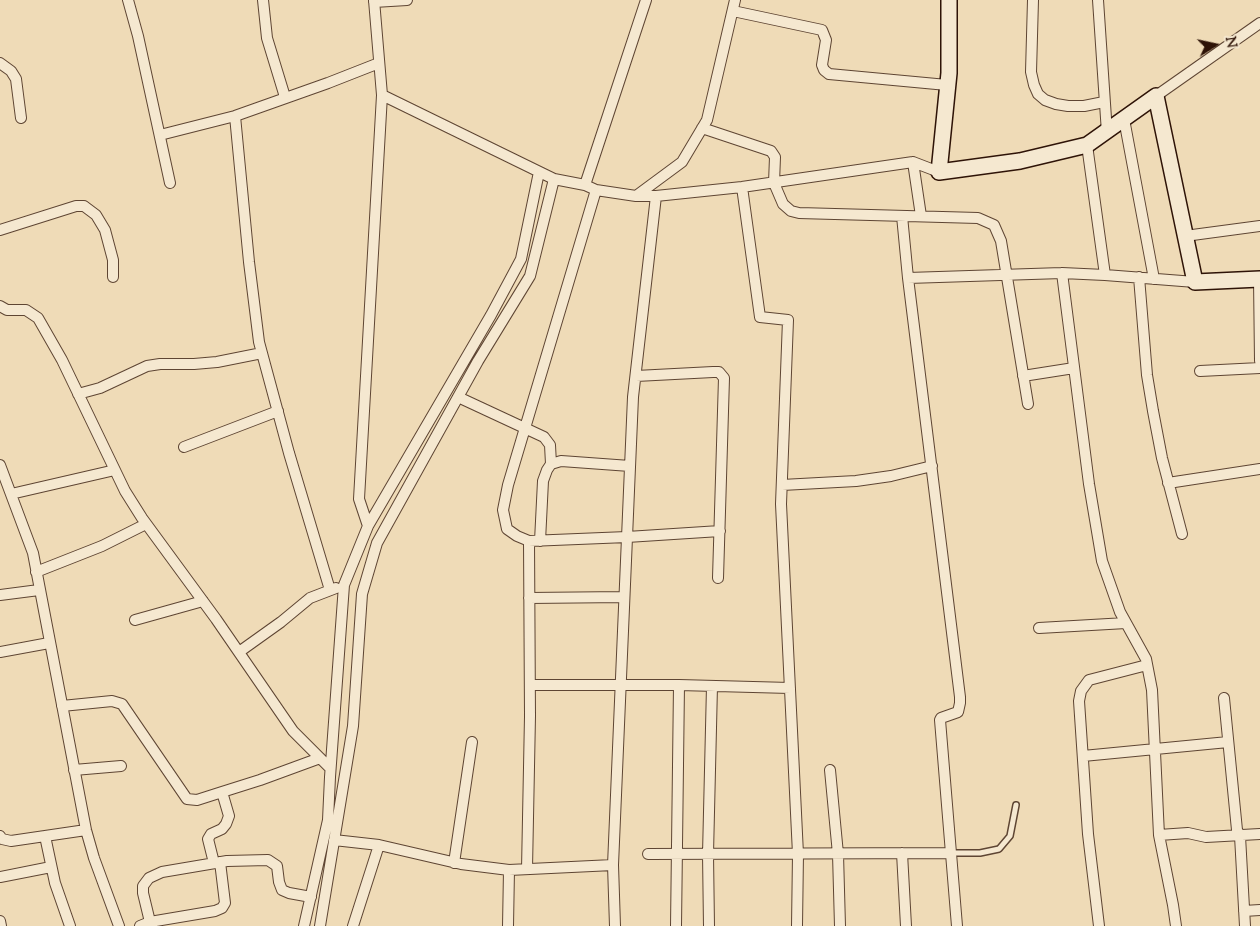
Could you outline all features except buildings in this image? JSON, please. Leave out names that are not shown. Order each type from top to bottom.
[{"type":"main road","points":[[949,0],[949,73],[939,172],[1020,161],[1087,145],[1156,96],[1195,282],[1259,279]]},
{"type":"street","points":[[128,0],[138,36],[170,183]]},
{"type":"street","points":[[263,0],[267,38],[285,97]]},
{"type":"street","points":[[368,526],[359,499],[382,95],[374,1],[407,0]]},
{"type":"street","points":[[585,185],[646,0]]},
{"type":"street","points":[[636,196],[682,162],[707,120],[735,0]]},
{"type":"street","points":[[1033,0],[1031,72],[1038,94],[1045,100],[1056,104],[1084,106],[1104,102]]},
{"type":"street","points":[[1098,0],[1106,133]]},
{"type":"street","points":[[733,11],[822,30],[826,40],[822,65],[829,74],[947,86]]},
{"type":"street","points":[[1156,96],[1260,23]]},
{"type":"street","points":[[160,135],[235,116],[379,63]]},
{"type":"street","points":[[0,64],[11,71],[16,80],[21,118]]},
{"type":"street","points":[[382,95],[554,179],[585,185],[596,190],[636,196],[656,196],[742,187],[913,162],[939,172]]},
{"type":"street","points":[[235,116],[249,262],[262,353],[330,590]]},
{"type":"street","points":[[1124,119],[1154,279]]},
{"type":"street","points":[[702,128],[771,151],[775,157],[774,183],[787,209],[798,213],[978,218],[994,225],[1001,241],[1028,404]]},
{"type":"street","points":[[1087,145],[1105,275]]},
{"type":"street","points":[[913,162],[920,216]]},
{"type":"street","points":[[304,926],[328,820],[330,768],[344,585],[368,526],[521,260],[540,172]]},
{"type":"street","points":[[320,926],[353,726],[362,594],[377,543],[458,397],[530,276],[554,179]]},
{"type":"street","points":[[742,187],[760,317],[788,320],[781,504],[798,854],[796,926]]},
{"type":"street","points":[[596,190],[508,485],[503,510],[507,529],[529,541],[627,538],[720,531]]},
{"type":"street","points":[[614,926],[613,865],[633,397],[656,196]]},
{"type":"street","points":[[0,230],[76,206],[84,206],[96,215],[105,230],[110,246],[114,277]]},
{"type":"street","points":[[902,216],[908,278],[948,589],[960,704],[958,712],[940,720],[957,926]]},
{"type":"street","points":[[1185,236],[1260,226]]},
{"type":"street","points":[[908,278],[1062,273],[1195,282]]},
{"type":"street","points":[[1062,273],[1088,484],[1102,561],[1120,612],[1146,659],[1152,690],[1160,836],[1176,926]]},
{"type":"street","points":[[1139,278],[1148,384],[1162,458],[1182,534]]},
{"type":"street","points":[[1259,279],[1260,361]]},
{"type":"street","points":[[0,306],[7,310],[26,310],[38,318],[45,328],[125,491],[146,524],[203,601],[293,731],[330,768]]},
{"type":"street","points":[[78,394],[100,388],[147,366],[217,362],[262,353]]},
{"type":"street","points":[[1023,376],[1074,368]]},
{"type":"street","points":[[1200,371],[1260,368]]},
{"type":"street","points":[[636,376],[719,372],[724,378],[718,578]]},
{"type":"street","points":[[458,397],[525,427],[548,441],[551,464],[543,481],[540,541]]},
{"type":"street","points":[[184,447],[278,411]]},
{"type":"street","points":[[551,464],[560,461],[630,466]]},
{"type":"street","points":[[0,465],[3,482],[11,494],[33,553],[86,830],[94,858],[119,926]]},
{"type":"street","points":[[782,485],[856,481],[891,476],[932,466]]},
{"type":"street","points":[[1168,483],[1260,469]]},
{"type":"street","points":[[11,494],[115,470]]},
{"type":"street","points":[[36,572],[102,546],[146,524]]},
{"type":"street","points":[[527,869],[530,685],[529,541]]},
{"type":"street","points":[[239,652],[281,622],[310,598],[344,585]]},
{"type":"street","points":[[0,595],[39,590]]},
{"type":"street","points":[[529,598],[624,597]]},
{"type":"street","points":[[135,620],[203,601]]},
{"type":"street","points":[[1039,628],[1126,623]]},
{"type":"street","points":[[0,652],[49,643]]},
{"type":"street","points":[[1099,926],[1088,834],[1079,701],[1080,691],[1089,680],[1147,665]]},
{"type":"street","points":[[530,685],[679,685],[790,688]]},
{"type":"street","points":[[676,926],[679,685]]},
{"type":"street","points":[[709,926],[708,854],[712,686]]},
{"type":"street","points":[[1224,698],[1237,830],[1240,836],[1245,926]]},
{"type":"street","points":[[62,706],[112,701],[122,704],[187,799],[197,800],[320,758]]},
{"type":"street","points":[[454,863],[472,742]]},
{"type":"street","points":[[1083,756],[1228,742]]},
{"type":"street","points":[[74,770],[121,766]]},
{"type":"street","points":[[830,770],[838,854],[840,926]]},
{"type":"street","points":[[140,926],[150,922],[215,911],[222,908],[225,903],[217,862],[208,839],[211,834],[222,829],[229,816],[222,792]]},
{"type":"street","points":[[0,836],[2,839],[11,841],[86,830]]},
{"type":"street","points":[[1160,836],[1188,833],[1206,837],[1260,834]]},
{"type":"street","points":[[45,836],[57,891],[70,926]]},
{"type":"street","points":[[334,840],[379,845],[454,863],[509,870],[613,865]]},
{"type":"street","points":[[353,926],[379,845]]},
{"type":"street","points":[[648,854],[952,853]]},
{"type":"street","points":[[902,854],[906,926]]},
{"type":"street","points":[[150,922],[143,893],[143,886],[149,878],[162,872],[217,862],[254,859],[268,860],[277,866],[278,882],[282,890],[311,897]]},
{"type":"street","points":[[0,877],[51,867]]},
{"type":"street","points":[[508,926],[509,870]]},
{"type":"street","points":[[1244,911],[1260,910]]},
{"type":"street","points":[[0,921],[1,926]]},
{"type":"lane","points":[[952,853],[980,853],[999,849],[1010,836],[1016,805]]}]
